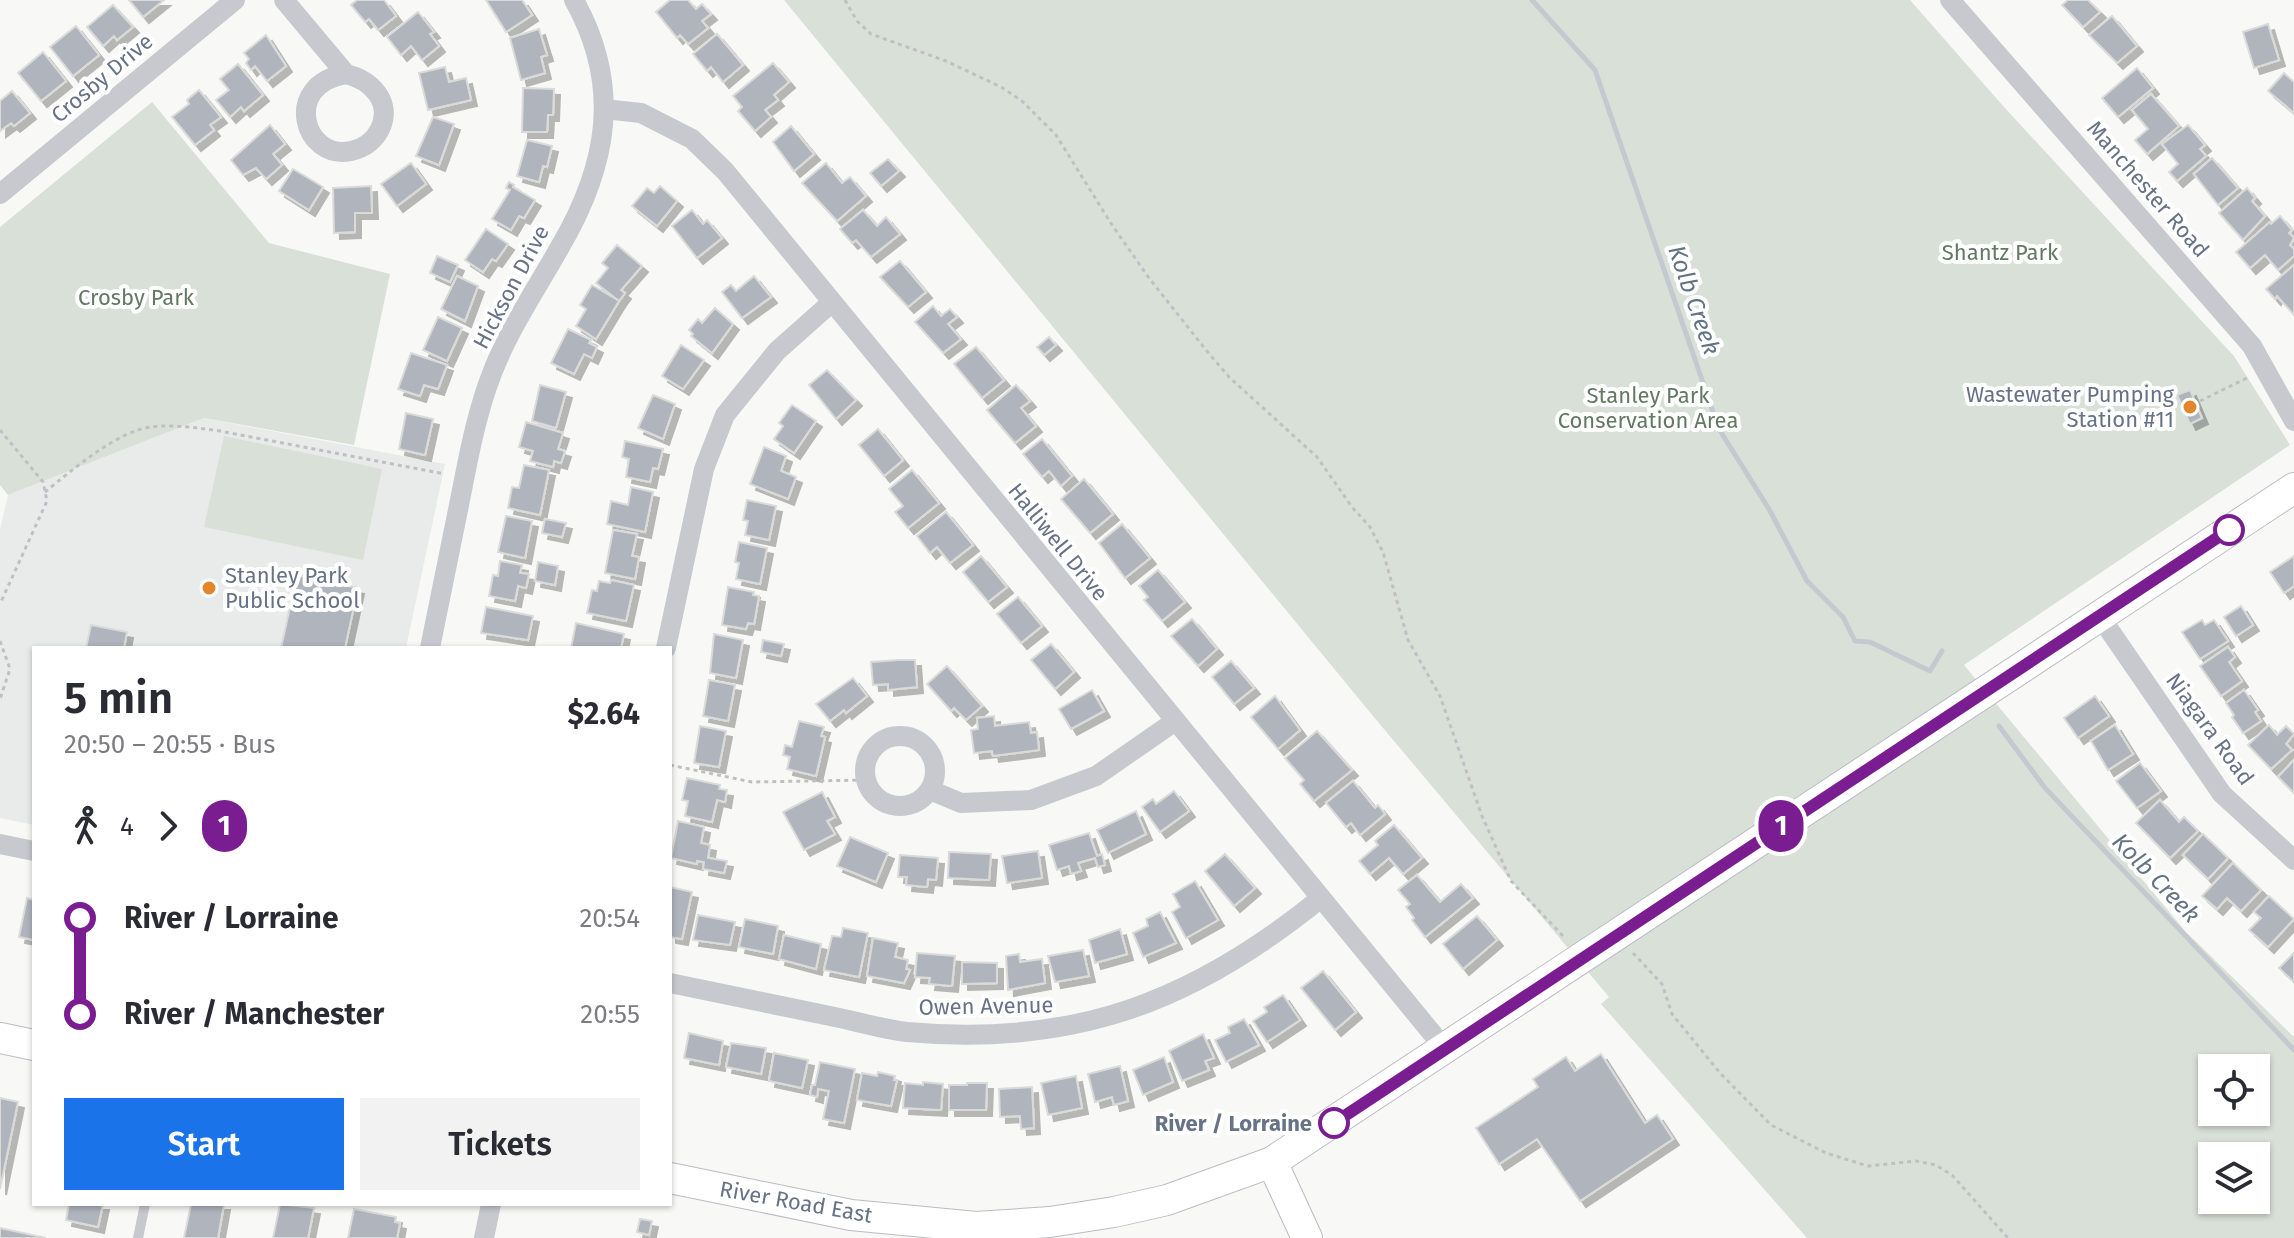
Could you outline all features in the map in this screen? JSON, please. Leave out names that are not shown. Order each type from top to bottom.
[{"type":"street","name":"Crosby Drive","points":[[0,194],[235,0]]},
{"type":"street","points":[[284,0],[346,74]]},
{"type":"street","name":"Hickson Drive","points":[[430,646],[474,428],[488,384],[519,314],[581,209],[599,155],[604,109],[599,57],[574,0]]},
{"type":"street","name":"Manchester Road","points":[[1950,0],[2241,334],[2294,421]]},
{"type":"street","name":"Halliwell Drive","points":[[604,109],[641,113],[692,139],[725,171],[1445,1049]]},
{"type":"street","points":[[666,646],[704,469],[725,415],[777,351],[831,303]]},
{"type":"street","name":"River Road East","points":[[672,1178],[851,1215],[976,1227],[1050,1222],[1114,1212],[1167,1200],[1272,1162],[2294,488]]},
{"type":"street","name":"Niagara Road","points":[[2099,615],[2222,794],[2294,860]]},
{"type":"street","points":[[930,790],[961,803],[1031,800],[1096,776],[1174,722]]},
{"type":"street","points":[[900,735],[912,737],[927,747],[934,757],[935,779],[930,790],[912,805],[895,806],[883,802],[871,792],[866,780],[868,755],[885,738],[900,735]]},
{"type":"street","points":[[0,844],[32,851]]},
{"type":"street","name":"Owen Avenue","points":[[672,983],[904,1031],[952,1034],[1049,1031],[1097,1021],[1174,993],[1249,953],[1321,898]]},
{"type":"street","points":[[0,1038],[32,1045]]},
{"type":"street","points":[[1272,1162],[1307,1238]]},
{"type":"street","points":[[484,1238],[491,1206]]},
{"type":"lane","points":[[138,1238],[145,1206]]},
{"type":"path","points":[[845,0],[857,21],[871,34],[946,61],[1001,87],[1022,101],[1056,135],[1112,225],[1206,350],[1229,377],[1317,457],[1370,527],[1383,552],[1408,640],[1440,696],[1482,816],[1511,881],[1563,936]]},
{"type":"path","points":[[2200,401],[2264,369]]},
{"type":"path","points":[[45,492],[88,457],[148,427],[182,426],[220,431],[464,478]]},
{"type":"path","points":[[0,430],[43,482],[47,501],[0,604]]},
{"type":"path","points":[[0,641],[10,669],[0,699]]},
{"type":"path","points":[[672,765],[752,782],[866,780]]},
{"type":"path","points":[[1632,951],[1662,984],[1672,1014],[1681,1026],[1720,1073],[1771,1125],[1826,1153],[1868,1166],[1916,1161],[1936,1165],[1952,1175],[2008,1238]]},
{"type":"shaded area","name":"Stanley Park Public School","points":[[204,418],[445,464],[406,646],[32,646],[32,825],[0,818],[0,529],[8,495]]},
{"type":"green space","name":"Stanley Park Conservation Area","points":[[784,0],[1910,0],[2004,107],[2234,356],[2290,445],[1964,665],[2186,932],[2294,1037],[2294,1238],[1807,1238],[1601,1004],[1609,997],[1373,716]]},
{"type":"green space","name":"Crosby Park","points":[[152,102],[269,243],[390,274],[354,445],[204,418],[8,495],[0,485],[0,227]]},
{"type":"green space","points":[[224,436],[382,469],[363,560],[204,527]]},
{"type":"building","points":[[129,0],[164,0],[143,17]]},
{"type":"building","points":[[357,0],[384,0],[396,16],[378,30],[369,19],[365,22],[351,5]]},
{"type":"building","points":[[486,0],[522,0],[532,15],[506,32]]},
{"type":"building","points":[[670,0],[688,0],[696,9],[702,4],[711,14],[702,21],[708,28],[688,44],[680,35],[677,38],[656,12]]},
{"type":"building","points":[[2068,0],[2088,0],[2100,12],[2083,27],[2062,5]]},
{"type":"building","points":[[113,5],[133,27],[117,40],[114,36],[103,46],[87,27]]},
{"type":"building","points":[[418,12],[434,32],[430,34],[439,46],[422,60],[411,46],[401,55],[387,37]]},
{"type":"building","points":[[2112,16],[2137,46],[2117,63],[2089,35]]},
{"type":"building","points":[[2268,24],[2279,60],[2254,68],[2243,32]]},
{"type":"building","points":[[76,26],[99,55],[73,76],[50,47]]},
{"type":"building","points":[[539,29],[547,55],[541,57],[545,73],[521,80],[510,38]]},
{"type":"building","points":[[717,34],[743,65],[723,82],[711,67],[707,71],[693,54]]},
{"type":"building","points":[[266,35],[286,66],[267,81],[255,66],[251,70],[244,53]]},
{"type":"building","points":[[43,52],[66,81],[41,101],[18,73]]},
{"type":"building","points":[[773,63],[789,82],[774,95],[778,100],[765,110],[771,117],[755,131],[738,111],[742,107],[733,96]]},
{"type":"building","points":[[238,64],[263,95],[244,111],[241,107],[230,117],[216,100],[229,90],[220,79]]},
{"type":"building","points":[[445,67],[449,82],[466,78],[471,100],[428,110],[419,73]]},
{"type":"building","points":[[2137,68],[2153,88],[2118,117],[2102,98]]},
{"type":"building","points":[[2284,73],[2294,82],[2294,113],[2268,91]]},
{"type":"building","points":[[523,88],[554,89],[553,115],[548,115],[547,132],[522,132]]},
{"type":"building","points":[[199,90],[221,117],[210,125],[214,130],[195,145],[172,117],[189,104],[187,100]]},
{"type":"building","points":[[12,91],[30,113],[14,126],[11,123],[0,131],[0,101]]},
{"type":"building","points":[[2151,94],[2179,126],[2147,154],[2135,140],[2148,129],[2132,110]]},
{"type":"building","points":[[433,117],[454,124],[439,165],[416,156]]},
{"type":"building","points":[[270,125],[285,144],[273,154],[282,165],[266,179],[256,168],[243,175],[231,160]]},
{"type":"building","points":[[2188,125],[2205,145],[2200,149],[2206,156],[2177,181],[2169,172],[2178,164],[2162,144]]},
{"type":"building","points":[[791,126],[814,154],[794,171],[773,142]]},
{"type":"building","points":[[527,140],[552,146],[547,167],[543,166],[539,182],[517,176]]},
{"type":"building","points":[[2212,158],[2238,188],[2218,205],[2194,174]]},
{"type":"building","points":[[888,159],[899,171],[881,186],[870,173]]},
{"type":"building","points":[[411,163],[426,184],[397,206],[381,184]]},
{"type":"building","points":[[826,163],[842,183],[850,177],[866,196],[837,221],[802,183]]},
{"type":"building","points":[[293,169],[323,187],[309,210],[279,191]]},
{"type":"building","points":[[509,182],[535,200],[524,218],[519,216],[511,230],[492,219],[510,190],[506,188]]},
{"type":"building","points":[[371,186],[372,213],[355,213],[355,232],[334,233],[333,188]]},
{"type":"building","points":[[660,186],[677,201],[657,226],[632,206],[647,188],[654,193]]},
{"type":"building","points":[[2247,188],[2255,198],[2252,201],[2265,216],[2243,240],[2219,213]]},
{"type":"building","points":[[692,210],[703,224],[707,220],[722,238],[697,258],[672,226]]},
{"type":"building","points":[[863,210],[877,226],[886,217],[900,234],[871,257],[856,240],[852,243],[840,229]]},
{"type":"building","points":[[2280,216],[2292,230],[2289,233],[2294,238],[2290,245],[2294,256],[2278,270],[2265,255],[2250,268],[2236,252]]},
{"type":"building","points":[[486,229],[508,244],[483,272],[465,260]]},
{"type":"building","points":[[617,245],[642,266],[621,290],[625,293],[619,301],[596,283],[608,268],[602,263]]},
{"type":"building","points":[[437,256],[458,265],[450,282],[430,273]]},
{"type":"building","points":[[900,261],[926,292],[908,307],[880,277]]},
{"type":"building","points":[[2294,265],[2294,315],[2266,289]]},
{"type":"building","points":[[457,276],[478,286],[465,321],[441,309]]},
{"type":"building","points":[[754,276],[771,297],[742,318],[722,292],[731,285],[736,291]]},
{"type":"building","points":[[592,285],[619,301],[596,339],[576,326],[586,309],[580,305]]},
{"type":"building","points":[[933,306],[941,316],[950,309],[957,317],[948,324],[961,339],[943,353],[915,322]]},
{"type":"building","points":[[715,308],[733,324],[712,353],[691,336],[693,334],[689,330],[698,319],[702,323]]},
{"type":"building","points":[[438,317],[462,328],[447,361],[423,350]]},
{"type":"building","points":[[568,329],[591,340],[589,343],[597,347],[592,358],[584,354],[574,374],[551,363]]},
{"type":"building","points":[[1049,337],[1056,345],[1044,355],[1037,347]]},
{"type":"building","points":[[681,345],[704,360],[683,389],[662,376]]},
{"type":"building","points":[[976,347],[1004,380],[982,398],[954,364]]},
{"type":"building","points":[[411,353],[447,365],[438,389],[424,385],[420,396],[398,389]]},
{"type":"building","points":[[827,370],[856,400],[836,419],[809,385]]},
{"type":"building","points":[[540,385],[566,392],[556,428],[532,421]]},
{"type":"building","points":[[1016,385],[1030,401],[1021,408],[1036,426],[1015,443],[987,410]]},
{"type":"building","name":"Wastewater Pumping Station #11","points":[[2190,390],[2202,418],[2190,424],[2177,395]]},
{"type":"building","points":[[653,395],[675,404],[663,439],[638,428]]},
{"type":"building","points":[[792,405],[816,421],[794,453],[774,439],[783,426],[779,423]]},
{"type":"building","points":[[406,413],[433,419],[425,455],[399,449]]},
{"type":"building","points":[[526,422],[563,433],[558,449],[565,451],[561,463],[554,461],[553,467],[530,461],[533,451],[519,447]]},
{"type":"building","points":[[878,429],[903,460],[884,476],[859,445]]},
{"type":"building","points":[[1042,439],[1072,476],[1061,486],[1049,471],[1042,477],[1023,454]]},
{"type":"building","points":[[625,441],[663,449],[658,469],[653,468],[650,482],[626,477],[629,459],[622,457]]},
{"type":"building","points":[[764,447],[786,456],[781,471],[796,477],[788,499],[750,484]]},
{"type":"building","points":[[524,465],[549,470],[540,515],[508,508],[512,487],[519,488]]},
{"type":"building","points":[[912,470],[939,503],[908,528],[895,512],[903,506],[889,489]]},
{"type":"building","points":[[1084,479],[1113,514],[1090,533],[1061,499]]},
{"type":"building","points":[[631,487],[653,492],[645,532],[607,524],[611,501],[628,505]]},
{"type":"building","points":[[747,500],[776,506],[769,540],[745,535],[748,521],[743,520]]},
{"type":"building","points":[[946,512],[973,545],[950,563],[937,547],[930,553],[917,536]]},
{"type":"building","points":[[506,516],[532,521],[525,558],[498,552]]},
{"type":"building","points":[[545,519],[566,523],[562,537],[542,533]]},
{"type":"building","points":[[1122,524],[1150,558],[1125,578],[1099,543]]},
{"type":"building","points":[[613,530],[637,534],[632,556],[639,557],[635,579],[605,573]]},
{"type":"building","points":[[739,542],[767,548],[760,584],[736,579]]},
{"type":"building","points":[[981,556],[1007,587],[988,602],[963,572]]},
{"type":"building","points":[[2294,556],[2294,586],[2284,593],[2270,572]]},
{"type":"building","points":[[500,561],[522,565],[520,573],[529,574],[526,588],[518,586],[515,601],[489,596],[493,575],[498,576]]},
{"type":"building","points":[[538,562],[558,566],[555,585],[535,581]]},
{"type":"building","points":[[1158,570],[1185,602],[1162,621],[1144,600],[1148,597],[1139,586]]},
{"type":"building","points":[[297,575],[358,588],[345,646],[281,646]]},
{"type":"building","points":[[611,580],[634,585],[626,621],[587,613],[592,590],[597,591],[599,581],[610,583]]},
{"type":"building","points":[[728,587],[754,592],[753,595],[759,596],[754,624],[748,623],[746,629],[722,625]]},
{"type":"building","points":[[1018,597],[1042,626],[1021,643],[997,614]]},
{"type":"building","points":[[2241,606],[2253,625],[2236,636],[2224,617]]},
{"type":"building","points":[[486,607],[533,616],[528,640],[481,633]]},
{"type":"building","points":[[1192,619],[1217,649],[1198,666],[1171,636]]},
{"type":"building","points":[[2202,620],[2205,625],[2214,620],[2228,641],[2200,659],[2182,632]]},
{"type":"building","points":[[576,623],[624,634],[621,646],[571,646]]},
{"type":"building","points":[[91,625],[127,632],[124,646],[86,646]]},
{"type":"building","points":[[714,634],[743,640],[736,678],[710,673]]},
{"type":"building","points":[[763,640],[784,644],[781,656],[761,652]]},
{"type":"building","points":[[1051,644],[1074,672],[1055,689],[1031,660]]},
{"type":"building","points":[[2228,647],[2235,657],[2229,662],[2242,681],[2221,696],[2200,666]]},
{"type":"building","points":[[915,660],[917,687],[888,690],[888,684],[873,685],[871,662]]},
{"type":"building","points":[[1231,661],[1254,688],[1234,704],[1212,677]]},
{"type":"building","points":[[947,666],[982,706],[966,720],[954,708],[951,711],[927,684]]},
{"type":"building","points":[[853,678],[867,696],[830,721],[816,704]]},
{"type":"building","points":[[709,680],[735,685],[728,721],[703,716]]},
{"type":"building","points":[[1092,690],[1104,711],[1071,729],[1059,709]]},
{"type":"building","points":[[2244,690],[2258,710],[2255,712],[2261,721],[2243,733],[2226,703]]},
{"type":"building","points":[[1275,696],[1300,730],[1278,749],[1251,717]]},
{"type":"building","points":[[2095,696],[2109,716],[2078,738],[2064,718]]},
{"type":"building","points":[[994,716],[995,726],[1029,722],[1031,733],[1037,732],[1039,750],[993,756],[992,751],[974,753],[971,730],[978,729],[977,718]]},
{"type":"building","points":[[799,721],[824,727],[821,736],[825,737],[816,776],[787,769],[790,757],[783,755],[785,745],[792,747]]},
{"type":"building","points":[[2115,725],[2133,754],[2108,770],[2091,741]]},
{"type":"building","points":[[2269,725],[2277,735],[2286,726],[2294,734],[2286,744],[2292,750],[2271,769],[2248,745]]},
{"type":"building","points":[[700,726],[726,731],[719,767],[694,763]]},
{"type":"building","points":[[1317,731],[1352,770],[1314,801],[1300,784],[1304,780],[1285,758]]},
{"type":"building","points":[[2294,760],[2294,793],[2278,777]]},
{"type":"building","points":[[2140,763],[2161,791],[2137,808],[2116,781]]},
{"type":"building","points":[[687,778],[720,785],[719,789],[727,790],[725,802],[717,800],[712,822],[685,816],[688,801],[682,800]]},
{"type":"building","points":[[1353,781],[1375,808],[1378,805],[1385,814],[1360,835],[1351,823],[1346,827],[1326,803]]},
{"type":"building","points":[[1174,791],[1189,811],[1160,832],[1142,807],[1153,799],[1156,804]]},
{"type":"building","points":[[822,792],[835,817],[827,821],[835,834],[804,850],[783,812]]},
{"type":"building","points":[[2160,800],[2179,822],[2184,817],[2198,831],[2170,858],[2136,823]]},
{"type":"building","points":[[1136,811],[1146,834],[1108,853],[1097,830]]},
{"type":"building","points":[[678,821],[704,827],[701,843],[710,845],[708,858],[727,861],[724,873],[703,869],[704,862],[697,861],[697,864],[672,858]]},
{"type":"building","points":[[1394,825],[1422,858],[1403,874],[1389,858],[1370,874],[1359,861],[1378,845],[1375,841]]},
{"type":"building","points":[[1089,833],[1097,856],[1102,854],[1105,865],[1098,867],[1095,858],[1078,863],[1081,871],[1071,874],[1069,866],[1057,870],[1049,845]]},
{"type":"building","points":[[2203,834],[2228,858],[2208,879],[2183,855]]},
{"type":"building","points":[[850,837],[888,853],[876,882],[837,866]]},
{"type":"building","points":[[1038,851],[1042,878],[1007,883],[1002,856]]},
{"type":"building","points":[[949,852],[991,854],[989,880],[948,878]]},
{"type":"building","points":[[1225,854],[1255,888],[1234,906],[1205,871]]},
{"type":"building","points":[[900,855],[938,858],[936,880],[928,879],[927,887],[906,885],[907,877],[898,877]]},
{"type":"building","points":[[2233,863],[2261,890],[2241,911],[2227,898],[2217,909],[2202,896]]},
{"type":"building","points":[[1417,875],[1440,902],[1461,884],[1473,898],[1425,937],[1406,907],[1410,904],[1398,890]]},
{"type":"building","points":[[1195,881],[1218,920],[1186,938],[1172,912],[1180,907],[1173,894]]},
{"type":"building","points":[[672,887],[692,892],[682,939],[672,937]]},
{"type":"building","points":[[2269,896],[2294,919],[2268,947],[2249,930],[2261,918],[2254,912]]},
{"type":"building","points":[[27,898],[32,899],[32,940],[19,937]]},
{"type":"building","points":[[1160,912],[1176,943],[1143,957],[1133,933],[1148,926],[1146,919]]},
{"type":"building","points":[[698,915],[735,922],[730,945],[693,940]]},
{"type":"building","points":[[1477,916],[1497,940],[1463,969],[1443,944]]},
{"type":"building","points":[[745,919],[778,926],[773,954],[739,947]]},
{"type":"building","points":[[843,928],[868,933],[859,977],[824,970],[832,936],[841,937]]},
{"type":"building","points":[[1120,929],[1127,954],[1095,963],[1089,940]]},
{"type":"building","points":[[784,935],[821,944],[816,969],[779,959]]},
{"type":"building","points":[[873,938],[898,943],[895,957],[908,960],[906,969],[910,970],[904,983],[867,976]]},
{"type":"building","points":[[1083,950],[1089,976],[1055,982],[1048,956]]},
{"type":"building","points":[[917,953],[955,956],[952,986],[929,984],[930,978],[915,977]]},
{"type":"building","points":[[2294,953],[2294,982],[2279,968]]},
{"type":"building","points":[[1019,954],[1020,962],[1042,959],[1045,983],[1008,990],[1006,956]]},
{"type":"building","points":[[962,962],[997,963],[997,983],[962,984]]},
{"type":"building","points":[[1323,971],[1356,1012],[1335,1030],[1301,988]]},
{"type":"building","points":[[1283,995],[1300,1020],[1267,1042],[1253,1021],[1267,1012],[1264,1007]]},
{"type":"building","points":[[1244,1019],[1259,1045],[1226,1062],[1215,1040],[1230,1033],[1228,1027]]},
{"type":"building","points":[[689,1033],[723,1041],[719,1065],[684,1058]]},
{"type":"building","points":[[1203,1034],[1214,1058],[1205,1061],[1209,1070],[1182,1081],[1169,1051]]},
{"type":"building","points":[[731,1043],[766,1048],[761,1074],[726,1067]]},
{"type":"building","points":[[774,1053],[808,1060],[802,1088],[769,1081]]},
{"type":"building","points":[[1601,1054],[1645,1123],[1657,1115],[1673,1139],[1580,1201],[1537,1139],[1499,1164],[1476,1128],[1538,1087],[1533,1079],[1566,1057],[1575,1071]]},
{"type":"building","points":[[1164,1057],[1173,1082],[1143,1095],[1133,1070]]},
{"type":"building","points":[[820,1062],[855,1069],[844,1123],[823,1119],[829,1091],[818,1089],[817,1097],[810,1095]]},
{"type":"building","points":[[1120,1066],[1128,1101],[1114,1105],[1112,1097],[1095,1102],[1088,1074]]},
{"type":"building","points":[[878,1072],[895,1076],[894,1080],[897,1080],[891,1106],[857,1100],[862,1073],[877,1076]]},
{"type":"building","points":[[1076,1076],[1082,1108],[1048,1115],[1041,1083]]},
{"type":"building","points":[[923,1082],[943,1084],[941,1110],[903,1108],[905,1083],[923,1085]]},
{"type":"building","points":[[987,1083],[986,1110],[949,1110],[949,1085]]},
{"type":"building","points":[[1032,1087],[1034,1128],[1021,1129],[1020,1116],[1000,1117],[999,1089]]},
{"type":"building","points":[[0,1098],[18,1102],[0,1189]]},
{"type":"building","points":[[69,1206],[103,1206],[98,1227],[66,1220]]},
{"type":"building","points":[[191,1206],[224,1206],[218,1238],[184,1238]]},
{"type":"building","points":[[280,1206],[314,1208],[308,1238],[273,1238]]},
{"type":"building","points":[[354,1209],[396,1217],[395,1222],[400,1223],[397,1238],[348,1238]]},
{"type":"building","points":[[640,1219],[652,1221],[649,1235],[637,1232]]},
{"type":"building","points":[[0,1228],[46,1238],[0,1238]]},
{"type":"waterway","name":"Kolb Creek","points":[[1532,0],[1595,70],[1719,429],[1769,509],[1807,581],[1843,617],[1855,641],[1870,642],[1930,671],[1942,651]]},
{"type":"waterway","name":"Kolb Creek","points":[[1999,726],[2045,788],[2294,1050]]},
{"type":"bus line","name":"1","points":[[1334,1123],[2229,530]]},
{"type":"place","name":"Wastewater Pumping Station #11","points":[[2190,407]]},
{"type":"place","name":"Stanley Park Public School","points":[[209,588]]},
{"type":"place","name":"River / Lorraine","points":[[1334,1123]]},
{"type":"park label","name":"Shantz Park","points":[[2000,252]]}]
